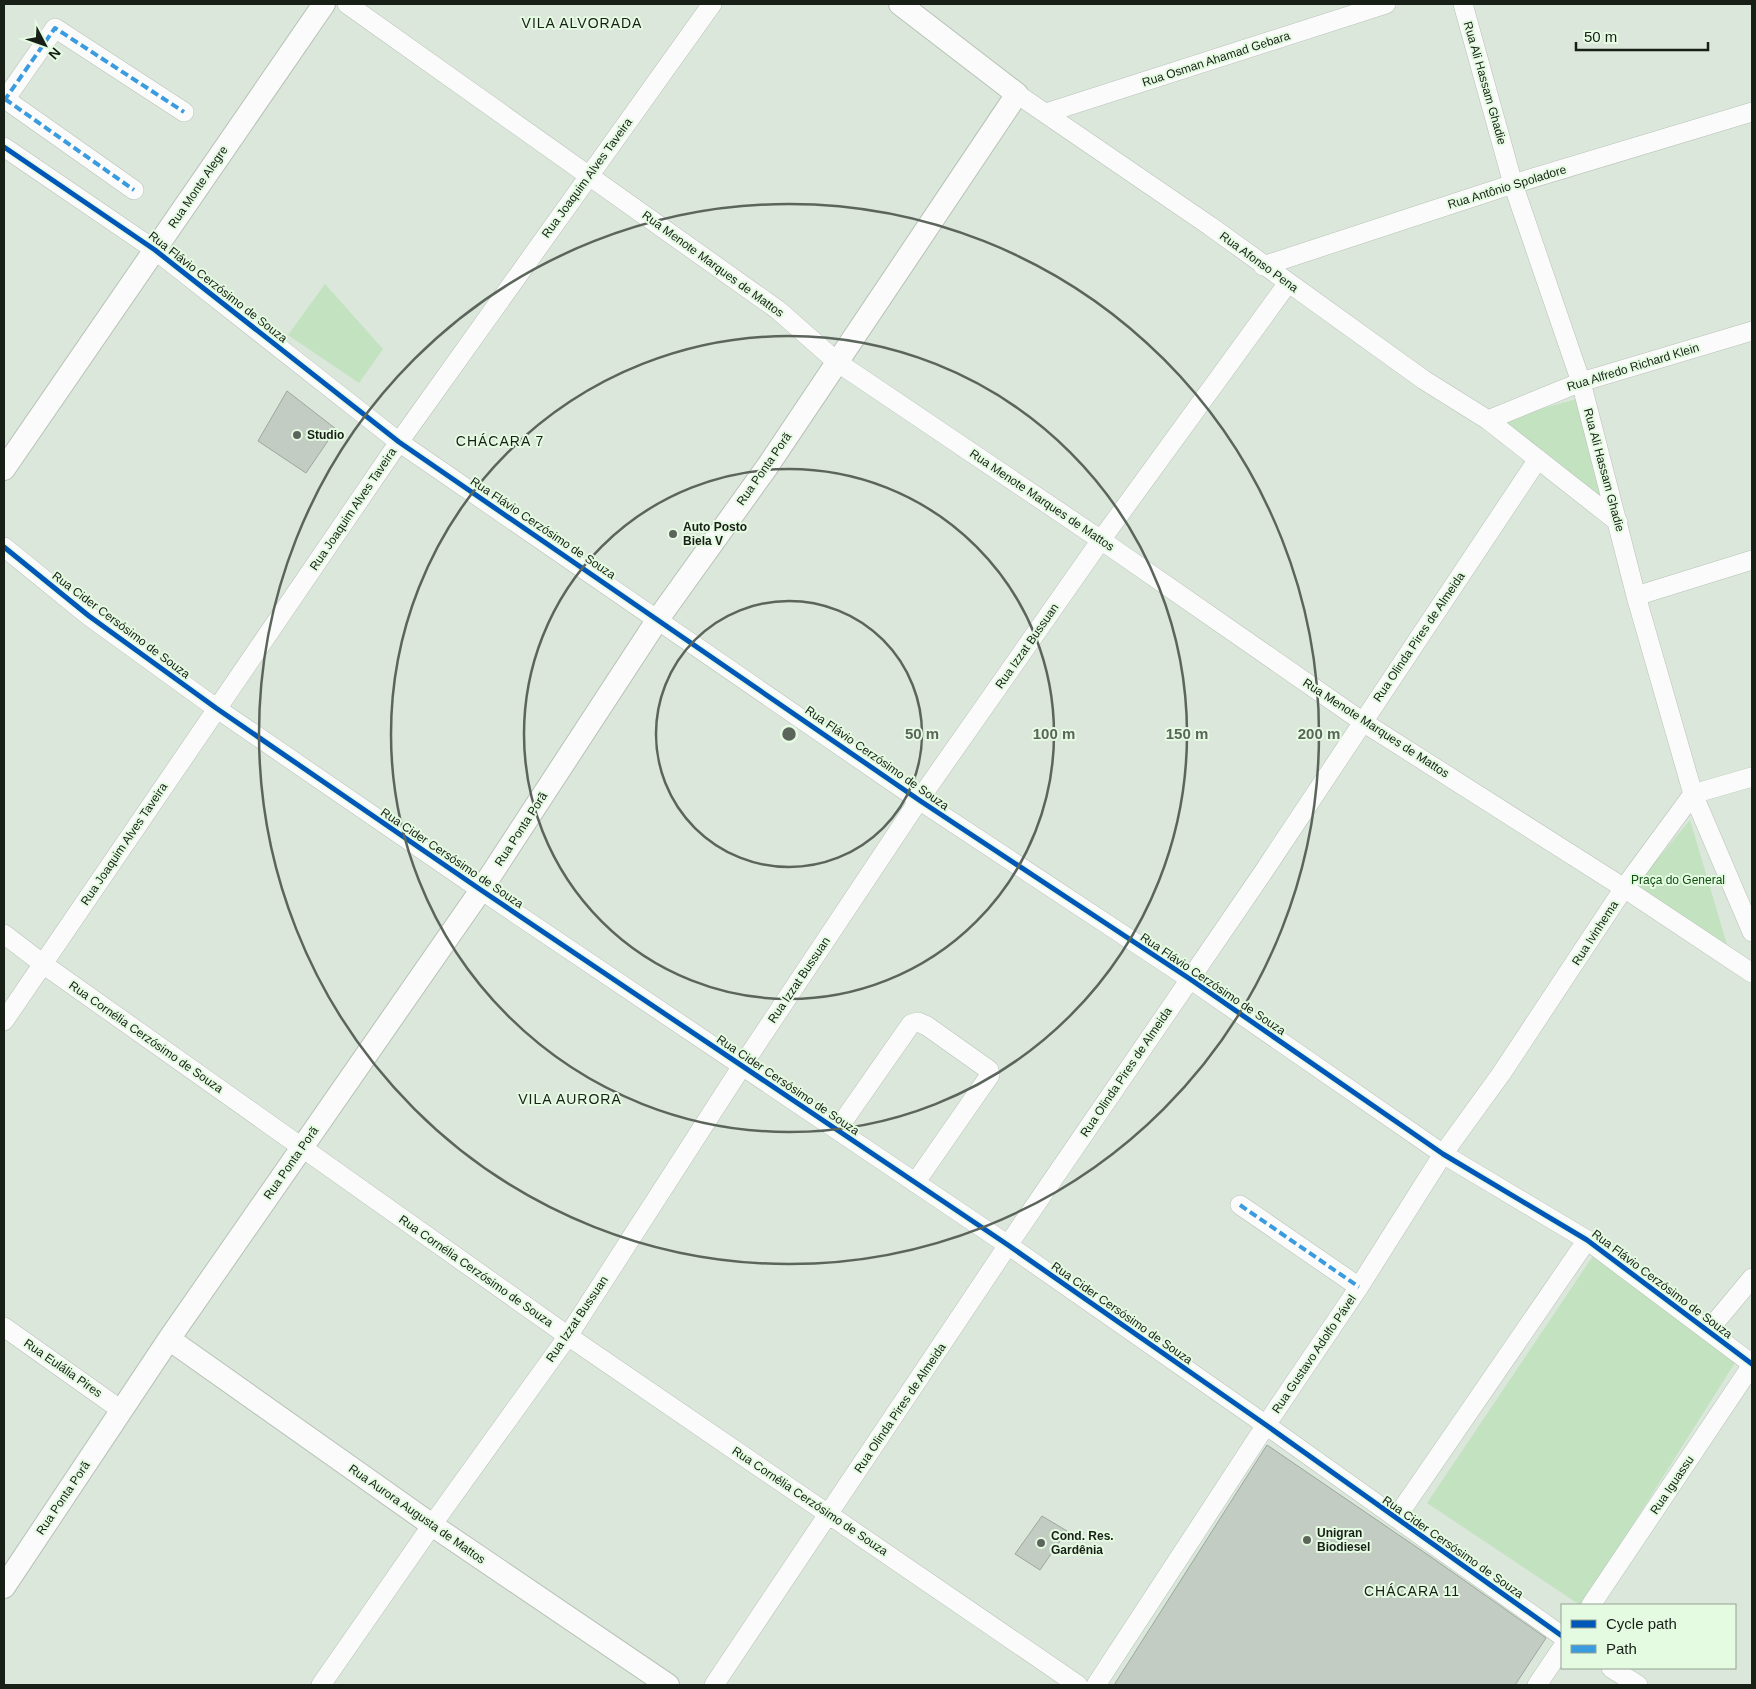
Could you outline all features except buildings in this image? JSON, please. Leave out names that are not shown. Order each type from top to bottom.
[{"type":"street","name":"Rua Monte Alegre","points":[[4,469],[324,4]]},
{"type":"street","name":"Rua Menote Marques de Mattos","points":[[347,4],[778,310],[837,362],[1101,540],[1363,722],[1752,972]]},
{"type":"street","name":"Rua Joaquim Alves Taveira","points":[[4,1022],[216,708],[399,442],[712,4]]},
{"type":"street","name":"Rua Afonso Pena","points":[[900,4],[1018,94],[1210,226],[1263,266],[1424,380],[1488,420],[1618,522]]},
{"type":"street","name":"Rua Osman Ahamad Gebara","points":[[1046,113],[1386,4]]},
{"type":"street","name":"Rua Ali Hassam Ghadie","points":[[1463,4],[1513,184],[1581,382],[1636,596],[1693,794],[1752,932]]},
{"type":"street","points":[[134,190],[4,100],[55,28],[184,112]]},
{"type":"street","name":"Rua Ponta Porã","points":[[4,1587],[168,1338],[481,890],[658,619],[767,467],[1018,94]]},
{"type":"street","name":"Rua Antônio Spoladore","points":[[1263,266],[1513,184],[1752,112]]},
{"type":"street","name":"Rua Flávio Cerzósimo de Souza","points":[[4,147],[156,250],[399,442],[919,800],[1190,979],[1442,1154],[1587,1240],[1752,1365]]},
{"type":"street","name":"Rua Izzat Bussuan","points":[[320,1685],[568,1336],[742,1066],[919,800],[1101,540],[1288,282]]},
{"type":"street","name":"Rua Alfredo Richard Klein","points":[[1488,420],[1581,382],[1752,331]]},
{"type":"street","name":"Rua Olinda Pires de Almeida","points":[[714,1685],[1538,459]]},
{"type":"street","name":"Rua Cider Cersósimo de Souza","points":[[4,547],[89,616],[216,708],[481,890],[1008,1245],[1266,1425],[1561,1635]]},
{"type":"street","points":[[1636,596],[1752,560]]},
{"type":"street","points":[[1693,794],[1752,777]]},
{"type":"street","name":"Rua Ivinhema","points":[[1502,1074],[1624,888],[1693,794]]},
{"type":"street","name":"Rua Cornélia Cerzósimo de Souza","points":[[4,934],[43,964],[568,1336],[1078,1685]]},
{"type":"street","points":[[837,1130],[911,1024],[918,1022],[927,1026],[989,1070],[990,1075],[915,1182]]},
{"type":"street","name":"Rua Gustavo Adolfo Pável","points":[[1096,1685],[1266,1425],[1359,1288],[1442,1154],[1502,1074]]},
{"type":"street","points":[[1240,1205],[1359,1288]]},
{"type":"street","points":[[1396,1518],[1587,1240]]},
{"type":"street","points":[[1708,1331],[1752,1278]]},
{"type":"street","name":"Rua Eulália Pires","points":[[4,1327],[121,1410]]},
{"type":"street","name":"Rua Aurora Augusta de Mattos","points":[[168,1338],[432,1525],[668,1685]]},
{"type":"street","name":"Rua Iguassu","points":[[1592,1604],[1752,1365]]},
{"type":"street","points":[[1537,1685],[1561,1649]]},
{"type":"street","points":[[1612,1669],[1638,1685]]},
{"type":"green space","points":[[325,284],[383,349],[359,383],[288,335]]},
{"type":"green space","points":[[1580,398],[1611,507],[1501,420]]},
{"type":"green space","name":"Praça do General","points":[[1690,820],[1728,948],[1636,885]]},
{"type":"green space","points":[[1595,1253],[1743,1350],[1583,1604],[1578,1604],[1427,1503]]},
{"type":"marked path","points":[[4,101],[55,28],[184,112]]},
{"type":"marked path","points":[[5,99],[134,190]]},
{"type":"marked path","points":[[1240,1205],[1359,1287]]},
{"type":"cycle path","points":[[4,147],[155,250],[399,442],[919,800],[1190,979],[1443,1154],[1587,1240],[1752,1364]]},
{"type":"cycle path","points":[[4,547],[89,616],[216,708],[481,890],[1008,1245],[1266,1425],[1561,1635]]},
{"type":"place","name":"Studio","points":[[297,435]]},
{"type":"place","name":"Auto Posto Biela V","points":[[673,534]]},
{"type":"place","name":"Unigran Biodiesel","points":[[1307,1540]]},
{"type":"place","name":"Cond. Res. Gardênia","points":[[1041,1543]]},
{"type":"district","name":"VILA ALVORADA","points":[[582,23]]},
{"type":"district","name":"CHÁCARA 7","points":[[500,441]]},
{"type":"district","name":"VILA AURORA","points":[[570,1099]]},
{"type":"district","name":"CHÁCARA 11","points":[[1412,1591]]}]
